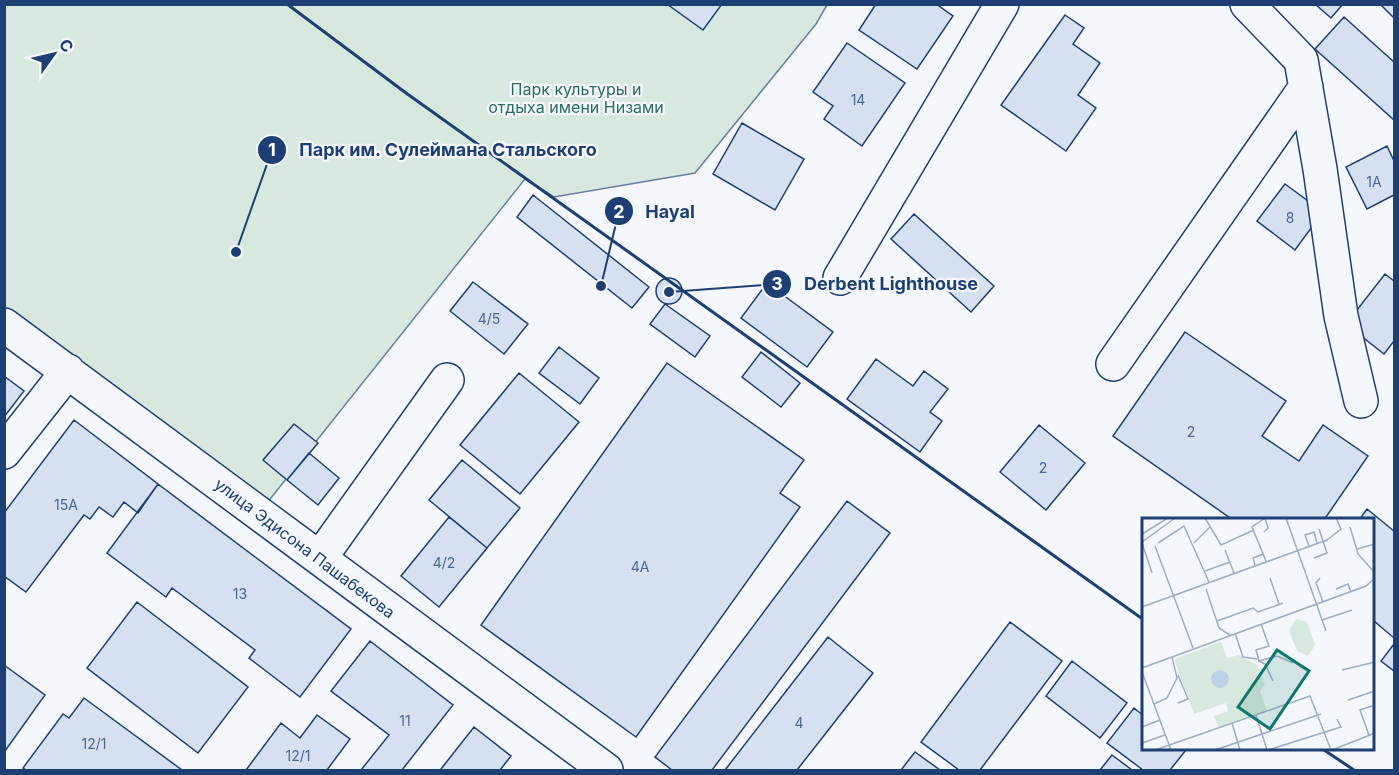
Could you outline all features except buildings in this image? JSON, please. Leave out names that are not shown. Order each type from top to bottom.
[{"type":"street","points":[[840,278],[1002,4]]},
{"type":"street","points":[[1247,4],[1301,60],[1320,169],[1341,316],[1361,401]]},
{"type":"street","points":[[1113,364],[1306,87]]},
{"type":"street","name":"улица Эдисона Пашабекова","points":[[4,325],[606,771]]},
{"type":"street","points":[[4,452],[68,371]]},
{"type":"street","points":[[320,558],[447,380]]},
{"type":"green space","name":"Парк культуры и отдыха имени Низами","points":[[5,5],[827,5],[816,24],[695,173],[554,197],[525,179],[259,513],[5,325]]},
{"type":"wall","points":[[287,4],[406,93],[1142,619]]},
{"type":"wall","points":[[1326,751],[1354,770]]},
{"type":"place","name":"Парк им. Сулеймана Стальского","points":[[236,252]]},
{"type":"place","name":"Hayal","points":[[601,286]]},
{"type":"place","name":"Derbent Lighthouse","points":[[669,292]]}]
